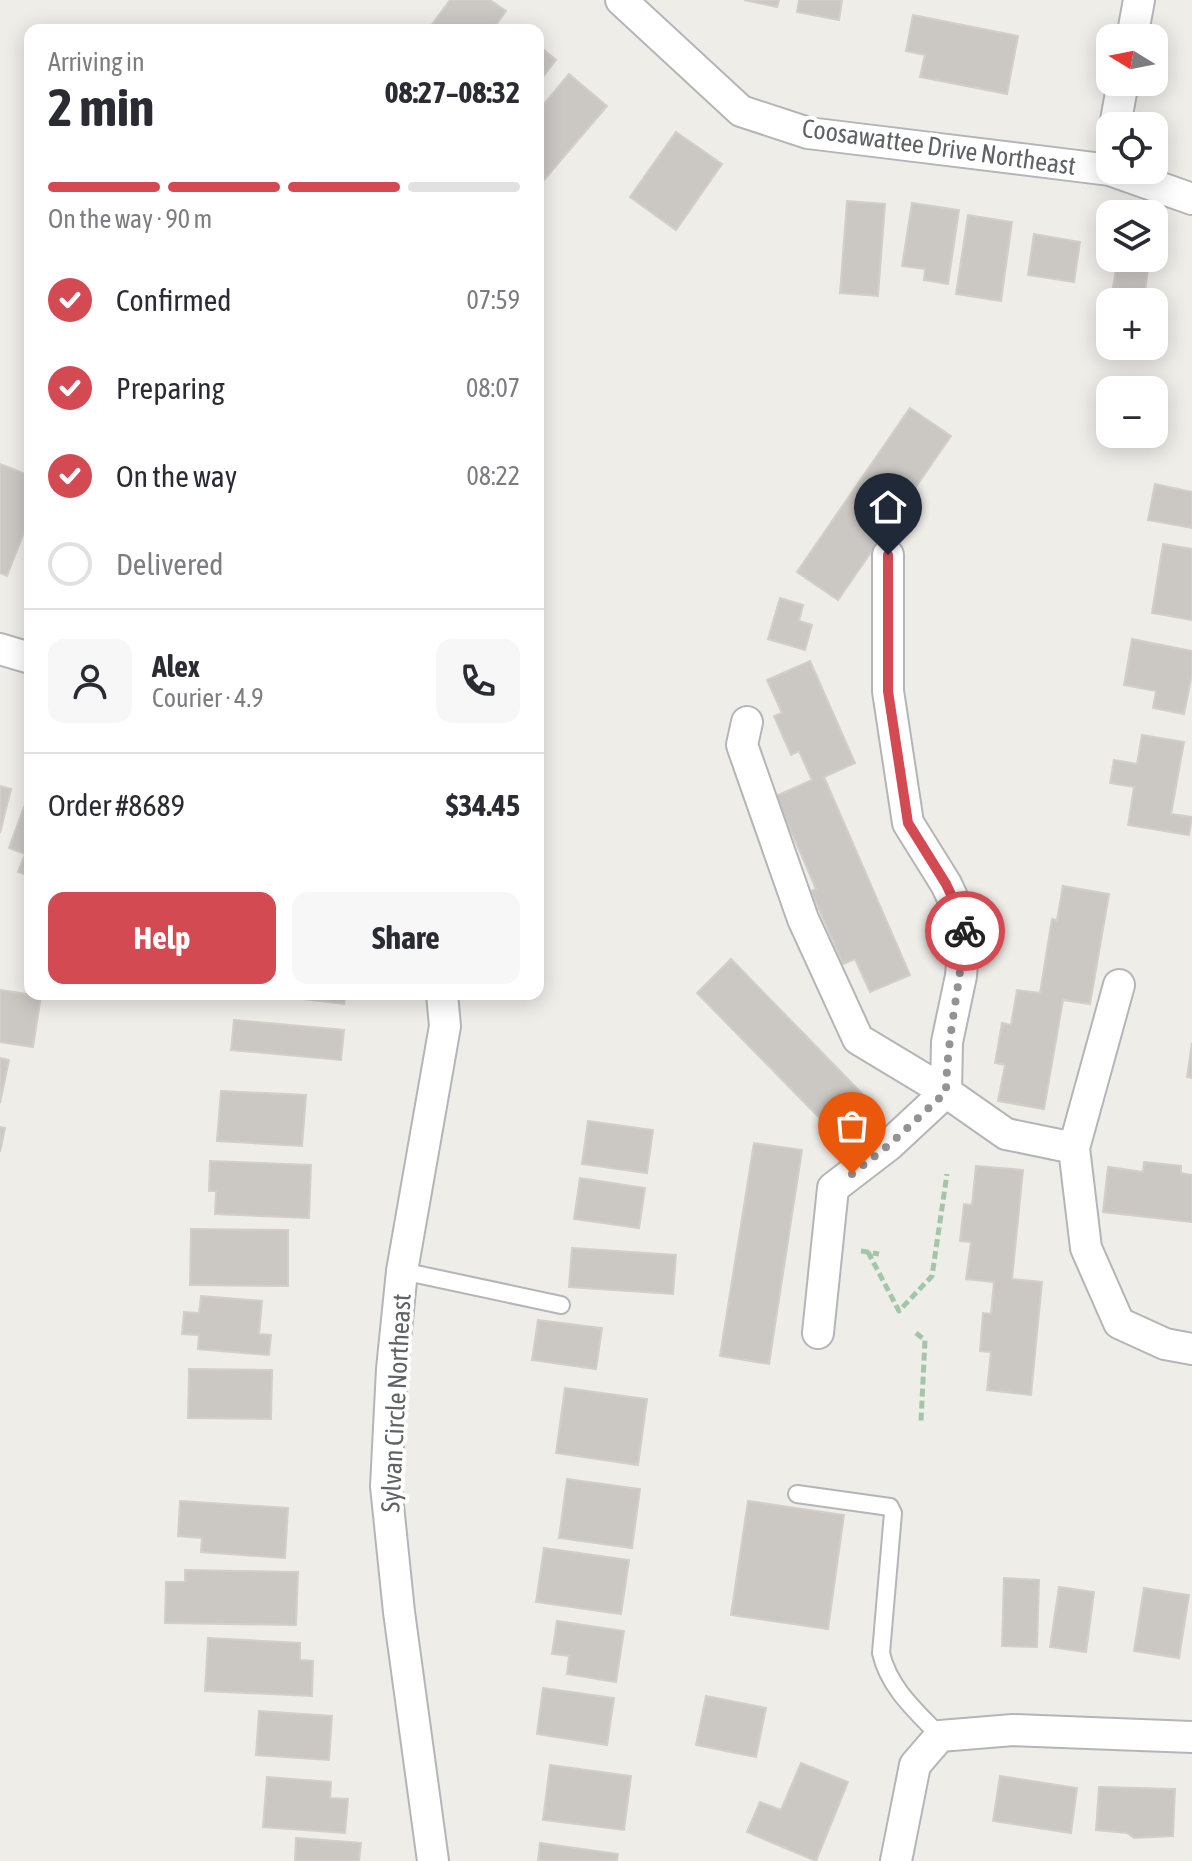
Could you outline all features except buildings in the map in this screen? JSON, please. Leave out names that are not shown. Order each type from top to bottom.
[{"type":"street","name":"Coosawattee Drive Northeast","points":[[621,0],[741,111],[808,133],[1096,164]]},
{"type":"street","points":[[1135,24],[1139,0]]},
{"type":"street","name":"Coosawattee Drive Northeast","points":[[1155,184],[1192,199]]},
{"type":"street","points":[[818,1333],[833,1188],[889,1145],[946,1092],[947,1042],[961,976],[965,924],[946,884],[908,823],[888,691],[888,555]]},
{"type":"street","points":[[0,649],[24,656]]},
{"type":"street","points":[[747,722],[742,745],[757,789],[803,919],[858,1039],[946,1092],[1006,1134],[1074,1148]]},
{"type":"street","points":[[1119,985],[1074,1148],[1086,1248],[1119,1323],[1165,1344],[1192,1349]]},
{"type":"street","name":"Sylvan Circle Northeast","points":[[433,1861],[399,1612],[386,1486],[402,1271],[445,1026],[443,1000]]},
{"type":"street","points":[[896,1861],[915,1765],[940,1736],[1013,1730],[1192,1737]]},
{"type":"lane","points":[[402,1271],[561,1305]]},
{"type":"lane","points":[[797,1494],[890,1507],[893,1513],[881,1653],[884,1666],[902,1697],[940,1736]]},
{"type":"path","points":[[879,1254],[864,1251],[899,1311],[932,1276],[947,1174]]},
{"type":"path","points":[[916,1333],[925,1340],[921,1421]]},
{"type":"way so far","points":[[852,1174],[889,1145],[946,1092],[947,1042],[961,976],[965,931]]},
{"type":"route","points":[[888,555],[888,691],[908,823],[946,884],[965,924],[965,931]]}]
